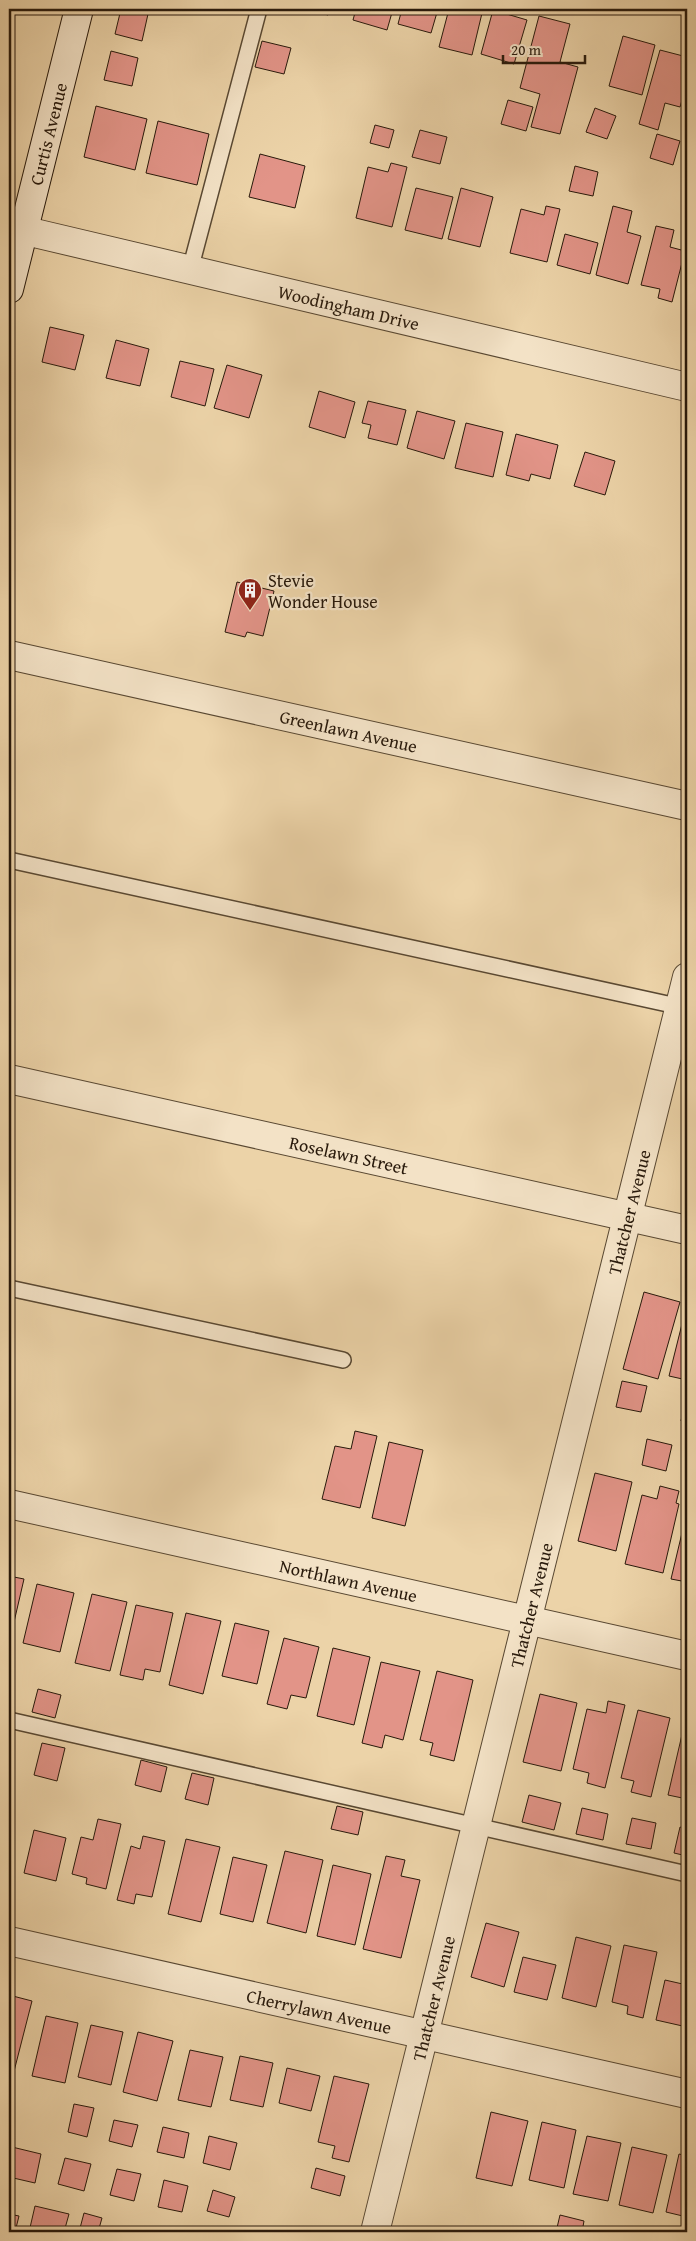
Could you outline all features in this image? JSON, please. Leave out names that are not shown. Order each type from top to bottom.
[{"type":"street","name":"Curtis Avenue","points":[[9,289],[16,229],[79,9]]},
{"type":"street","name":"Woodingham Drive","points":[[16,229],[687,387]]},
{"type":"street","name":"Greenlawn Avenue","points":[[9,655],[687,806]]},
{"type":"street","name":"Thatcher Avenue","points":[[375,2232],[628,1216],[684,1008],[687,977]]},
{"type":"street","name":"Roselawn Street","points":[[9,1079],[687,1230]]},
{"type":"street","name":"Northlawn Avenue","points":[[9,1504],[687,1656]]},
{"type":"street","name":"Cherrylawn Avenue","points":[[9,1941],[687,2094]]},
{"type":"lane","points":[[190,270],[258,9]]},
{"type":"lane","points":[[9,860],[684,1008]]},
{"type":"lane","points":[[9,1288],[344,1360]]},
{"type":"lane","points":[[9,1720],[687,1874]]},
{"type":"building","points":[[121,9],[148,14],[142,41],[115,34]]},
{"type":"building","points":[[307,9],[330,9],[328,15]]},
{"type":"building","points":[[356,9],[393,9],[387,30],[353,20]]},
{"type":"building","points":[[402,9],[438,9],[431,33],[398,24]]},
{"type":"building","points":[[449,9],[483,9],[472,55],[439,47]]},
{"type":"building","points":[[493,10],[527,20],[514,64],[481,54]]},
{"type":"building","points":[[539,16],[570,24],[560,62],[578,67],[560,134],[531,127],[540,94],[520,88]]},
{"type":"building","points":[[623,36],[655,45],[642,95],[609,86]]},
{"type":"building","points":[[262,41],[291,48],[284,74],[255,67]]},
{"type":"building","points":[[660,50],[687,57],[687,83],[680,107],[665,103],[658,130],[639,124]]},
{"type":"building","points":[[111,51],[138,58],[132,86],[104,80]]},
{"type":"building","points":[[508,100],[533,107],[526,131],[501,124]]},
{"type":"building","points":[[96,106],[147,119],[135,170],[84,157]]},
{"type":"building","points":[[595,108],[616,116],[607,139],[586,132]]},
{"type":"building","points":[[158,121],[209,134],[197,185],[146,173]]},
{"type":"building","points":[[375,125],[394,130],[389,148],[370,143]]},
{"type":"building","points":[[420,130],[447,137],[440,164],[412,157]]},
{"type":"building","points":[[657,134],[680,141],[673,165],[650,158]]},
{"type":"building","points":[[260,154],[305,166],[295,208],[249,197]]},
{"type":"building","points":[[391,163],[407,167],[392,227],[356,218],[368,167],[388,172]]},
{"type":"building","points":[[575,166],[598,172],[593,196],[569,191]]},
{"type":"building","points":[[416,188],[453,197],[442,239],[405,230]]},
{"type":"building","points":[[461,188],[493,197],[480,247],[448,239]]},
{"type":"building","points":[[546,206],[560,209],[547,262],[510,253],[521,209],[544,215]]},
{"type":"building","points":[[613,206],[632,211],[627,232],[641,236],[628,284],[596,275]]},
{"type":"building","points":[[656,226],[674,230],[670,247],[685,251],[672,302],[658,298],[660,289],[641,285]]},
{"type":"building","points":[[565,234],[598,243],[590,274],[557,265]]},
{"type":"building","points":[[50,327],[84,335],[75,370],[42,362]]},
{"type":"building","points":[[116,340],[149,349],[140,386],[106,378]]},
{"type":"building","points":[[180,361],[214,369],[205,406],[171,397]]},
{"type":"building","points":[[227,365],[262,375],[249,418],[214,408]]},
{"type":"building","points":[[319,391],[355,402],[345,438],[309,427]]},
{"type":"building","points":[[368,401],[406,410],[397,445],[368,438],[371,425],[362,423]]},
{"type":"building","points":[[417,411],[455,421],[444,459],[407,448]]},
{"type":"building","points":[[466,423],[503,432],[493,477],[455,468]]},
{"type":"building","points":[[516,434],[558,445],[550,479],[531,474],[529,481],[506,475]]},
{"type":"building","points":[[585,452],[615,461],[605,495],[574,486]]},
{"type":"building","name":"Stevie Wonder House","points":[[237,582],[274,591],[263,636],[247,632],[245,637],[225,632]]},
{"type":"building","points":[[644,1292],[680,1302],[658,1379],[623,1369]]},
{"type":"building","points":[[687,1304],[687,1380],[669,1376]]},
{"type":"building","points":[[622,1381],[647,1386],[641,1412],[616,1407]]},
{"type":"building","points":[[687,1395],[687,1422],[681,1421]]},
{"type":"building","points":[[355,1431],[377,1436],[360,1508],[322,1499],[335,1446],[351,1449]]},
{"type":"building","points":[[647,1439],[672,1445],[666,1471],[642,1465]]},
{"type":"building","points":[[389,1442],[423,1450],[405,1526],[372,1518]]},
{"type":"building","points":[[595,1473],[632,1482],[616,1551],[578,1541]]},
{"type":"building","points":[[660,1486],[679,1491],[676,1503],[679,1504],[663,1573],[625,1564],[642,1495],[657,1499]]},
{"type":"building","points":[[687,1512],[687,1582],[671,1579]]},
{"type":"building","points":[[9,1576],[24,1579],[11,1635],[9,1635]]},
{"type":"building","points":[[37,1584],[74,1593],[60,1652],[23,1643]]},
{"type":"building","points":[[92,1594],[127,1602],[110,1671],[75,1663]]},
{"type":"building","points":[[136,1605],[173,1613],[160,1672],[145,1669],[143,1680],[120,1675]]},
{"type":"building","points":[[186,1613],[221,1621],[203,1694],[169,1685]]},
{"type":"building","points":[[235,1623],[269,1631],[257,1684],[222,1676]]},
{"type":"building","points":[[284,1638],[319,1647],[306,1698],[291,1695],[287,1709],[267,1704]]},
{"type":"building","points":[[333,1648],[370,1657],[354,1725],[317,1716]]},
{"type":"building","points":[[381,1662],[420,1671],[403,1740],[385,1735],[382,1748],[362,1743]]},
{"type":"building","points":[[437,1671],[473,1680],[454,1761],[430,1755],[433,1743],[420,1740]]},
{"type":"building","points":[[38,1689],[61,1695],[55,1718],[32,1712]]},
{"type":"building","points":[[540,1694],[577,1703],[561,1771],[523,1762]]},
{"type":"building","points":[[608,1701],[625,1705],[605,1788],[587,1783],[589,1773],[573,1769],[587,1709],[606,1713]]},
{"type":"building","points":[[638,1710],[670,1718],[651,1797],[631,1792],[634,1781],[621,1778]]},
{"type":"building","points":[[684,1726],[687,1727],[687,1799],[668,1795]]},
{"type":"building","points":[[42,1743],[65,1748],[57,1781],[34,1775]]},
{"type":"building","points":[[141,1760],[167,1767],[161,1792],[135,1785]]},
{"type":"building","points":[[192,1773],[214,1778],[208,1805],[185,1799]]},
{"type":"building","points":[[529,1795],[561,1803],[554,1830],[522,1822]]},
{"type":"building","points":[[337,1806],[363,1812],[358,1835],[331,1829]]},
{"type":"building","points":[[582,1808],[608,1814],[603,1840],[576,1834]]},
{"type":"building","points":[[632,1818],[656,1823],[651,1849],[626,1844]]},
{"type":"building","points":[[98,1819],[121,1824],[106,1889],[86,1884],[87,1878],[72,1874],[81,1837],[93,1840]]},
{"type":"building","points":[[680,1827],[687,1829],[687,1856],[674,1853]]},
{"type":"building","points":[[34,1830],[66,1838],[56,1881],[24,1873]]},
{"type":"building","points":[[143,1836],[165,1841],[152,1897],[136,1894],[134,1904],[117,1900],[131,1846],[140,1849]]},
{"type":"building","points":[[186,1839],[220,1847],[201,1922],[168,1914]]},
{"type":"building","points":[[285,1851],[323,1860],[306,1933],[267,1923]]},
{"type":"building","points":[[386,1856],[405,1860],[401,1876],[420,1880],[401,1958],[363,1949]]},
{"type":"building","points":[[233,1857],[267,1865],[253,1922],[220,1914]]},
{"type":"building","points":[[333,1865],[371,1874],[355,1945],[317,1936]]},
{"type":"building","points":[[486,1923],[519,1932],[504,1987],[471,1977]]},
{"type":"building","points":[[576,1937],[611,1946],[596,2007],[562,1998]]},
{"type":"building","points":[[624,1945],[657,1952],[643,2018],[627,2014],[628,2006],[612,2002]]},
{"type":"building","points":[[523,1957],[556,1965],[547,2000],[514,1992]]},
{"type":"building","points":[[665,1980],[687,1985],[687,2027],[656,2020]]},
{"type":"building","points":[[9,1995],[32,2001],[10,2087],[9,2086]]},
{"type":"building","points":[[46,2016],[78,2023],[65,2083],[32,2076]]},
{"type":"building","points":[[91,2025],[123,2032],[111,2085],[78,2077]]},
{"type":"building","points":[[138,2032],[173,2041],[157,2101],[123,2092]]},
{"type":"building","points":[[190,2050],[223,2057],[211,2107],[178,2100]]},
{"type":"building","points":[[240,2056],[273,2063],[263,2107],[230,2100]]},
{"type":"building","points":[[287,2068],[320,2076],[311,2111],[279,2103]]},
{"type":"building","points":[[334,2076],[369,2084],[349,2162],[332,2158],[335,2146],[318,2142]]},
{"type":"building","points":[[74,2104],[94,2108],[87,2137],[68,2132]]},
{"type":"building","points":[[491,2112],[528,2121],[512,2186],[476,2178]]},
{"type":"building","points":[[114,2120],[138,2125],[132,2147],[109,2141]]},
{"type":"building","points":[[542,2122],[576,2130],[564,2188],[529,2180]]},
{"type":"building","points":[[163,2127],[189,2133],[184,2158],[157,2152]]},
{"type":"building","points":[[209,2136],[237,2143],[230,2170],[203,2163]]},
{"type":"building","points":[[587,2136],[621,2143],[608,2201],[573,2194]]},
{"type":"building","points":[[12,2147],[41,2154],[35,2183],[9,2177]]},
{"type":"building","points":[[632,2147],[667,2155],[653,2213],[619,2205]]},
{"type":"building","points":[[679,2154],[687,2156],[687,2217],[666,2212]]},
{"type":"building","points":[[65,2158],[91,2164],[84,2191],[58,2184]]},
{"type":"building","points":[[316,2168],[345,2176],[340,2196],[311,2188]]},
{"type":"building","points":[[117,2169],[141,2174],[134,2201],[110,2195]]},
{"type":"building","points":[[164,2180],[188,2186],[182,2212],[158,2207]]},
{"type":"building","points":[[213,2190],[235,2197],[229,2217],[207,2211]]},
{"type":"building","points":[[35,2206],[69,2214],[64,2232],[29,2232]]},
{"type":"building","points":[[84,2213],[102,2218],[98,2232],[79,2232]]},
{"type":"building","points":[[9,2214],[19,2216],[15,2232],[9,2232]]},
{"type":"building","points":[[560,2215],[584,2221],[582,2232],[556,2232]]},
{"type":"place","name":"Stevie Wonder House","points":[[250,611]]}]
